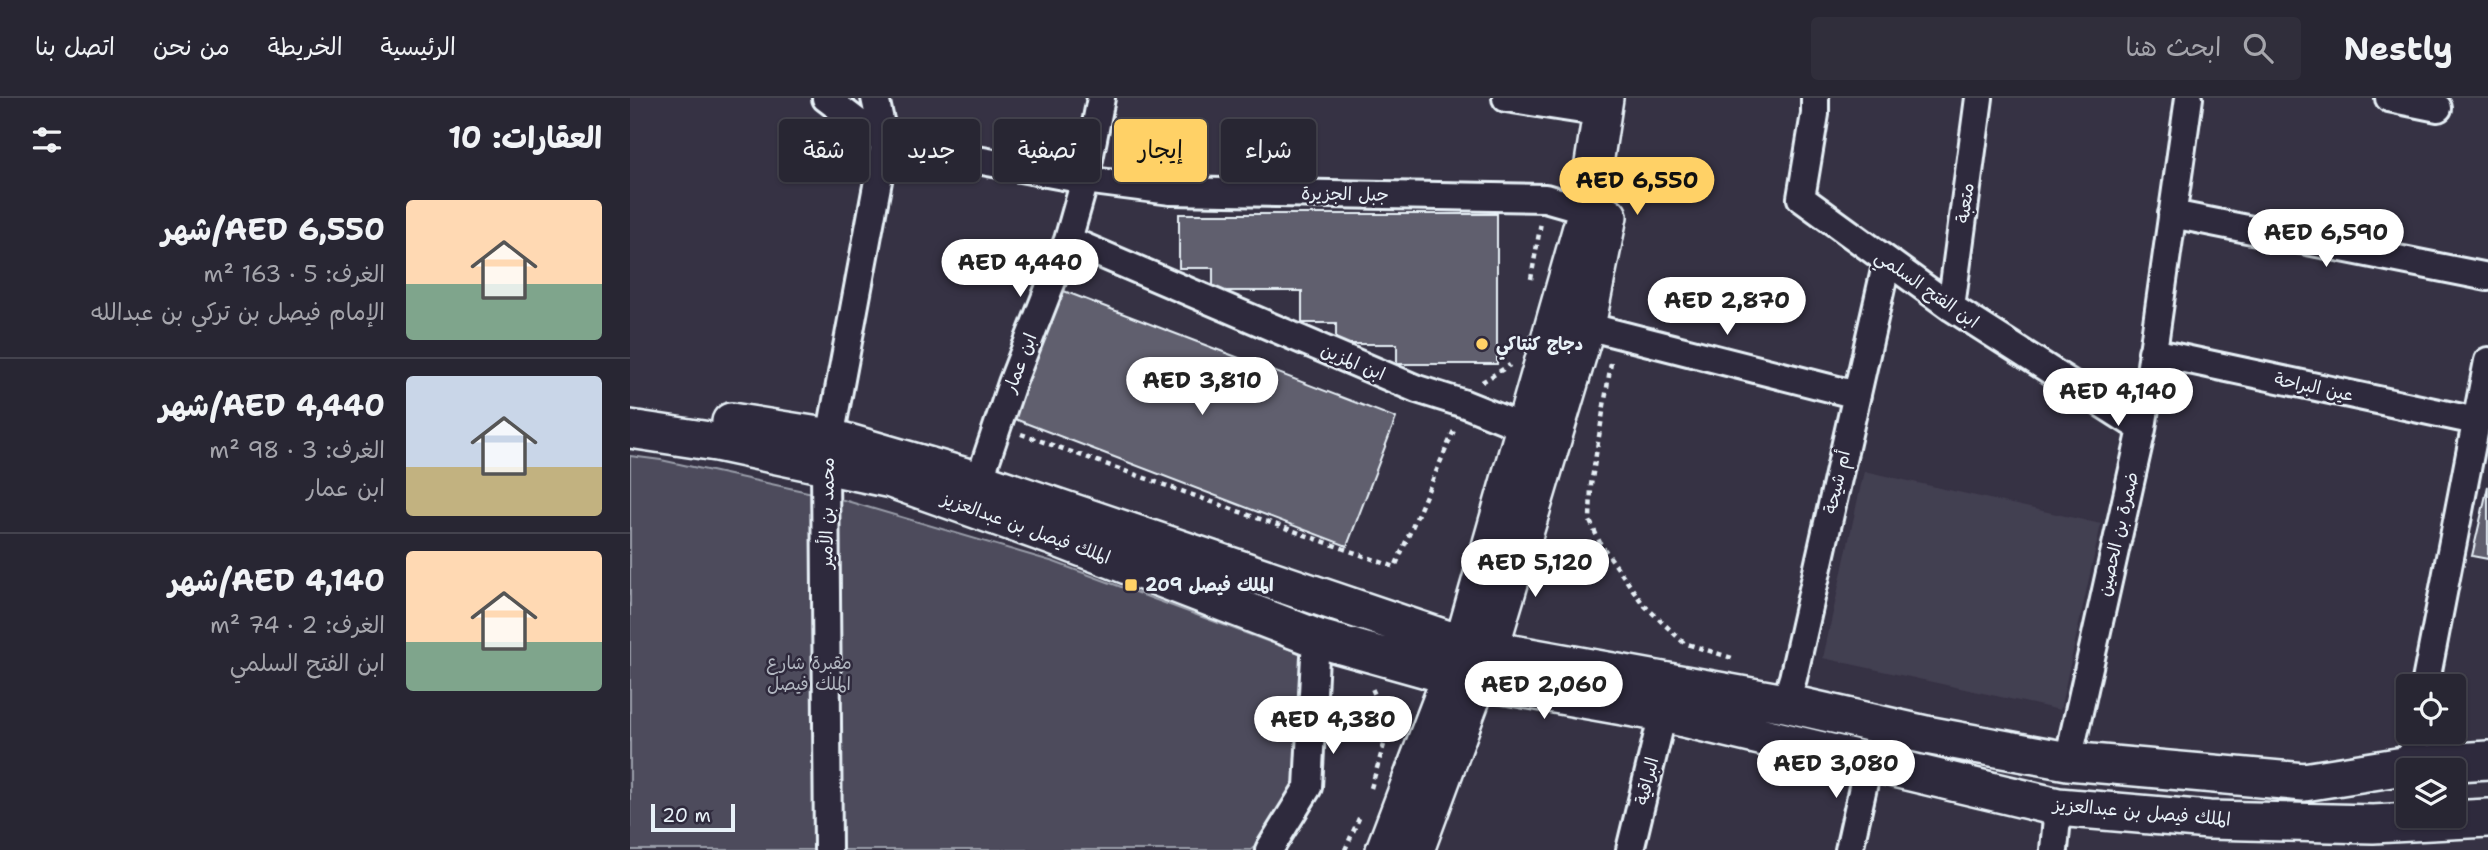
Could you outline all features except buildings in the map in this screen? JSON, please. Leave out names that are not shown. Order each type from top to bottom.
[{"type":"street","name":"جبل الجزيرة","points":[[826,98],[883,141]]},
{"type":"street","name":"محمد بن الأمير","points":[[876,98],[883,133]]},
{"type":"street","name":"ابن عمار","points":[[1097,119],[1101,98]]},
{"type":"street","points":[[1506,98],[1611,103]]},
{"type":"street","name":"ابن الفتح السلمي","points":[[1815,98],[1815,114],[1801,198],[1951,307],[2142,429]]},
{"type":"street","name":"متعبة","points":[[1951,307],[1979,98]]},
{"type":"street","name":"ضمرة بن الحصين","points":[[2068,761],[2142,429],[2189,98]]},
{"type":"street","points":[[2389,98],[2438,108]]},
{"type":"street","points":[[1415,850],[1471,663],[1524,428],[1587,210],[1611,103]]},
{"type":"street","points":[[1385,850],[1471,663],[1601,329],[1611,103]]},
{"type":"street","name":"محمد بن الأمير","points":[[828,850],[828,452],[883,154]]},
{"type":"street","name":"ابن عمار","points":[[975,494],[1068,240],[1084,182]]},
{"type":"street","name":"جبل الجزيرة","points":[[1100,182],[1171,191],[1545,198],[1587,210]]},
{"type":"street","points":[[2172,214],[2488,277]]},
{"type":"street","name":"ابن المزين","points":[[1068,240],[1418,389],[1465,404],[1524,428]]},
{"type":"street","name":"أم شيحة","points":[[1784,703],[1793,678],[1887,261]]},
{"type":"street","points":[[1601,329],[1857,395]]},
{"type":"street","name":"عين البراحة","points":[[2152,352],[2476,421]]},
{"type":"street","points":[[2427,674],[2488,360]]},
{"type":"street","name":"الملك فيصل بن عبدالعزيز","points":[[630,405],[828,452],[975,494],[1471,663],[1663,713],[2058,807],[2209,820],[2373,824],[2488,818]]},
{"type":"street","name":"الملك فيصل بن عبدالعزيز","points":[[630,429],[716,442],[828,452]]},
{"type":"street","name":"الملك فيصل بن عبدالعزيز","points":[[975,494],[1064,541],[1316,638],[1471,663],[1784,703],[1926,735],[2068,761],[2304,782],[2413,748],[2488,760]]},
{"type":"street","points":[[1269,850],[1308,787],[1316,638]]},
{"type":"street","name":"البراقية","points":[[1630,850],[1663,713]]},
{"type":"street","points":[[1849,850],[1869,760]]},
{"type":"street","points":[[2054,850],[2058,807]]},
{"type":"path","points":[[1529,289],[1545,198]]},
{"type":"path","points":[[1601,329],[1600,441],[1591,485],[1590,521],[1600,543],[1643,604],[1684,643],[1747,661]]},
{"type":"path","points":[[998,426],[1395,567],[1472,388],[1512,364]]},
{"type":"path","points":[[1368,800],[1389,728],[1369,681]]},
{"type":"path","points":[[1345,850],[1362,813]]},
{"type":"shaded area","points":[[1864,471],[2101,524],[2060,710],[1823,658]]},
{"type":"green space","name":"مقبرة شارع الملك فيصل","points":[[630,456],[661,460],[840,499],[1054,562],[1318,660],[1301,801],[1251,850],[630,850]]},
{"type":"place","name":"دجاج كنتاكي","points":[[1482,344]]},
{"type":"place","name":"الملك فيصل 209","points":[[1131,585]]}]
